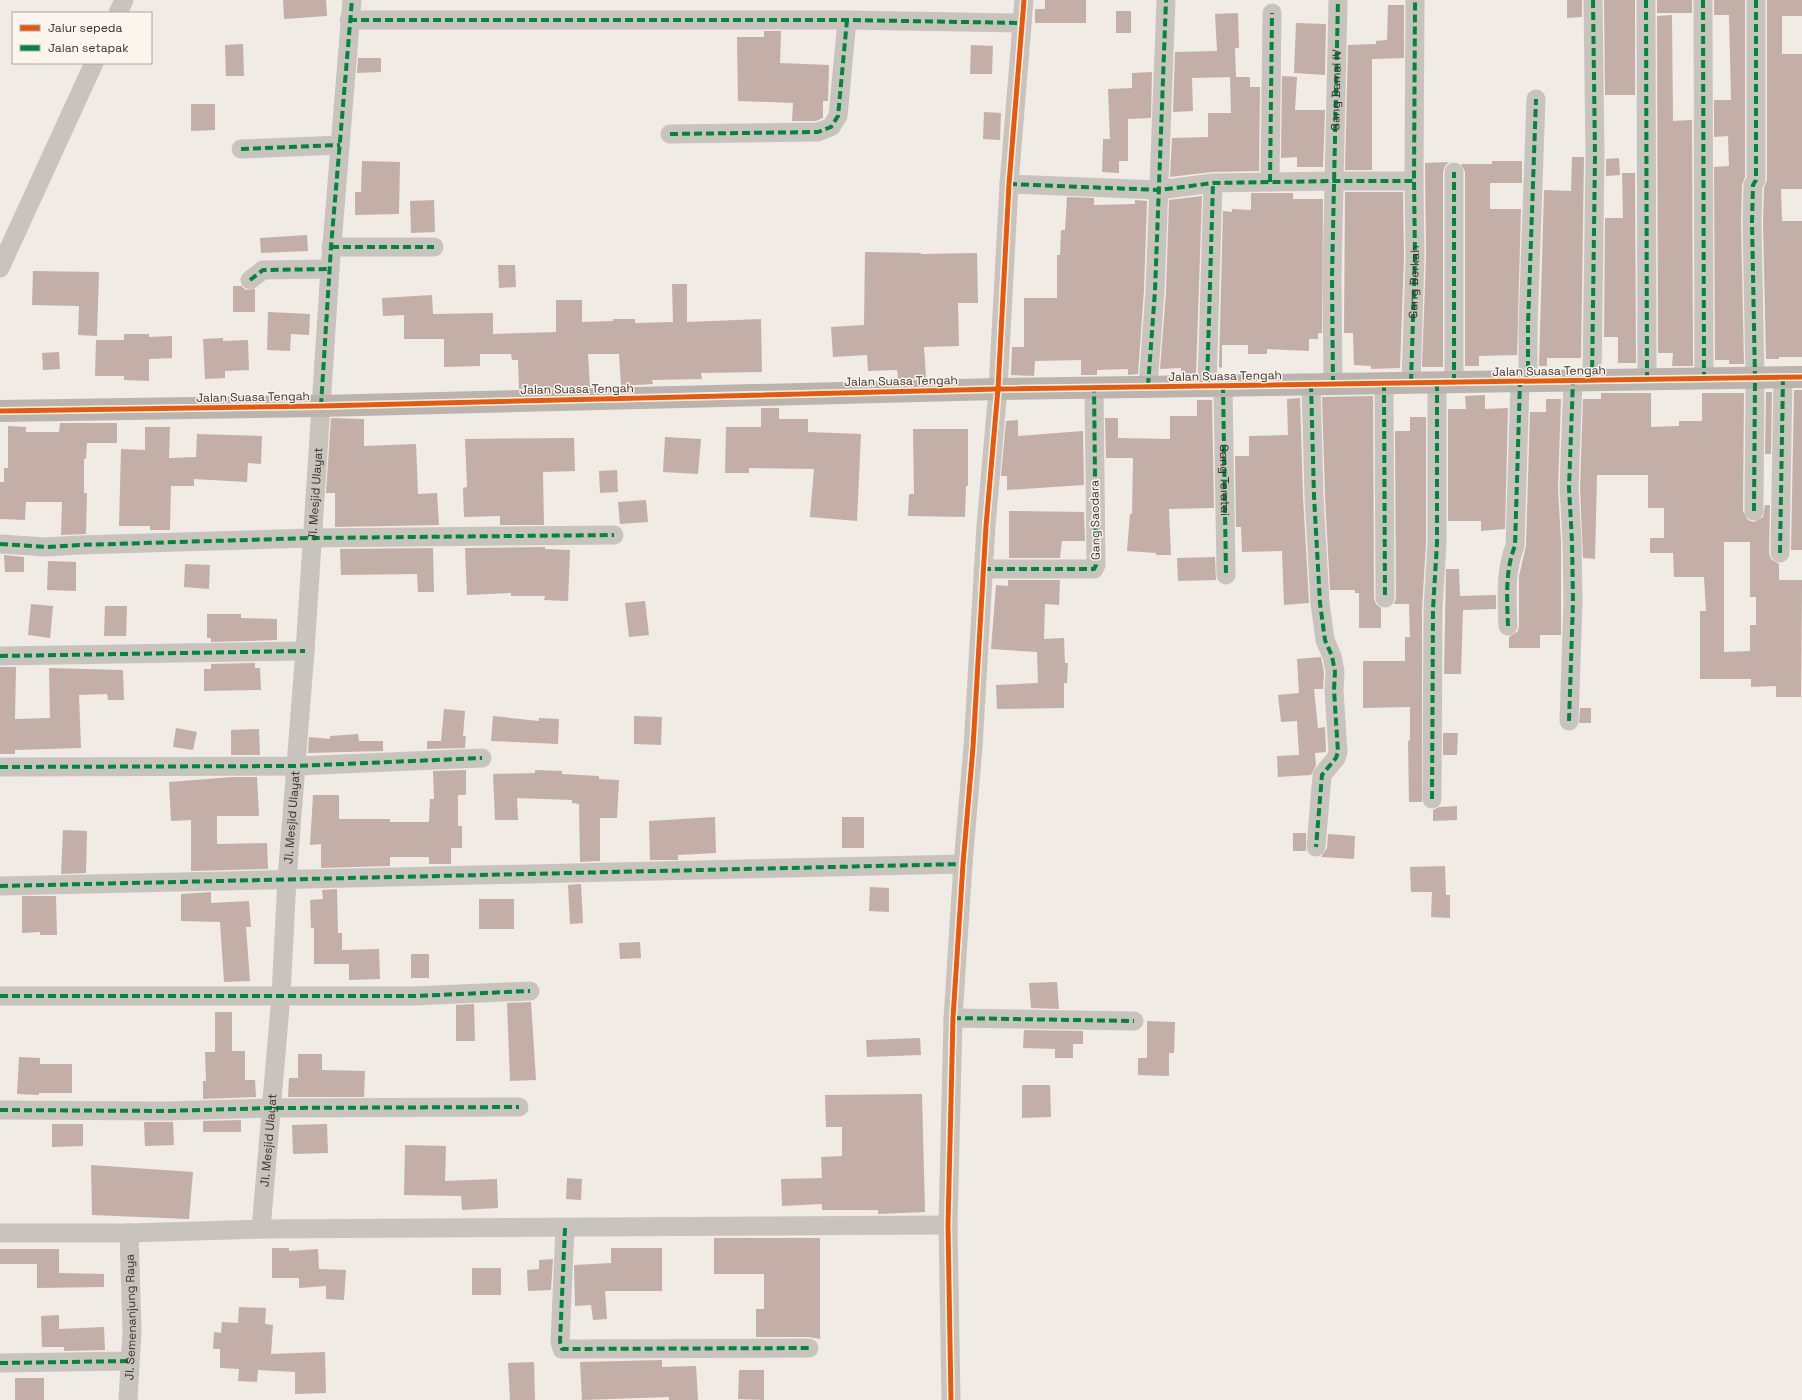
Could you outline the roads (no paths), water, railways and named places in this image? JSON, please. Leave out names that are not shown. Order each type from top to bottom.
[{"type":"street","points":[[118,12],[124,0]]},
{"type":"street","name":"Jl. Mesjid Ulayat","points":[[261,1230],[282,995],[288,879],[305,651],[311,538],[330,269],[349,20],[352,0]]},
{"type":"street","points":[[951,1400],[948,1225],[953,1018],[963,864],[991,569],[1008,184],[1024,0]]},
{"type":"street","points":[[1148,386],[1160,190],[1166,0]]},
{"type":"street","name":"Gang Damai IV","points":[[1332,384],[1332,277],[1338,0]]},
{"type":"street","name":"Gang Berkah","points":[[1411,382],[1415,258],[1415,0]]},
{"type":"street","points":[[1569,721],[1572,541],[1569,488],[1582,380],[1595,156],[1593,0]]},
{"type":"street","points":[[1646,0],[1647,379]]},
{"type":"street","points":[[1703,0],[1704,378]]},
{"type":"street","points":[[1754,511],[1755,378],[1752,222],[1753,185],[1756,180],[1756,0]]},
{"type":"street","points":[[1270,182],[1272,13]]},
{"type":"street","points":[[349,20],[847,20],[1022,23]]},
{"type":"street","points":[[670,134],[818,132],[831,127],[838,116],[847,20]]},
{"type":"street","points":[[0,268],[94,64]]},
{"type":"street","points":[[1508,626],[1507,587],[1510,558],[1516,539],[1528,325],[1536,99]]},
{"type":"street","points":[[240,149],[340,145]]},
{"type":"street","points":[[1432,799],[1433,610],[1454,172]]},
{"type":"street","points":[[1008,184],[1160,190],[1213,183],[1414,181]]},
{"type":"street","name":"Gang Teratai","points":[[1213,183],[1215,385],[1226,575]]},
{"type":"street","points":[[332,247],[434,247]]},
{"type":"street","points":[[250,280],[263,270],[330,269]]},
{"type":"street","points":[[1780,553],[1792,377]]},
{"type":"street","name":"Jalan Suasa Tengah","points":[[0,411],[321,406],[1094,387],[1792,377]]},
{"type":"street","points":[[1384,383],[1385,598]]},
{"type":"street","points":[[1311,384],[1314,496],[1320,603],[1325,640],[1332,656],[1335,672],[1334,690],[1338,752],[1322,775],[1316,847]]},
{"type":"street","name":"Gang Saodara","points":[[991,569],[1094,569],[1096,565],[1094,387]]},
{"type":"street","points":[[0,544],[64,547],[79,544],[311,538],[614,535]]},
{"type":"street","points":[[0,656],[305,651]]},
{"type":"street","points":[[0,768],[296,766],[482,758]]},
{"type":"street","points":[[0,886],[963,864]]},
{"type":"street","points":[[0,996],[414,996],[530,991]]},
{"type":"street","points":[[953,1018],[1134,1021]]},
{"type":"street","points":[[0,1110],[165,1112],[271,1108],[519,1107]]},
{"type":"street","points":[[0,1233],[129,1234],[261,1230],[948,1225]]},
{"type":"street","points":[[565,1228],[560,1342],[562,1349],[809,1348]]},
{"type":"street","name":"Jl. Semenanjung Raya","points":[[128,1400],[129,1361],[132,1331],[129,1234]]},
{"type":"street","points":[[0,1363],[129,1361]]}]
